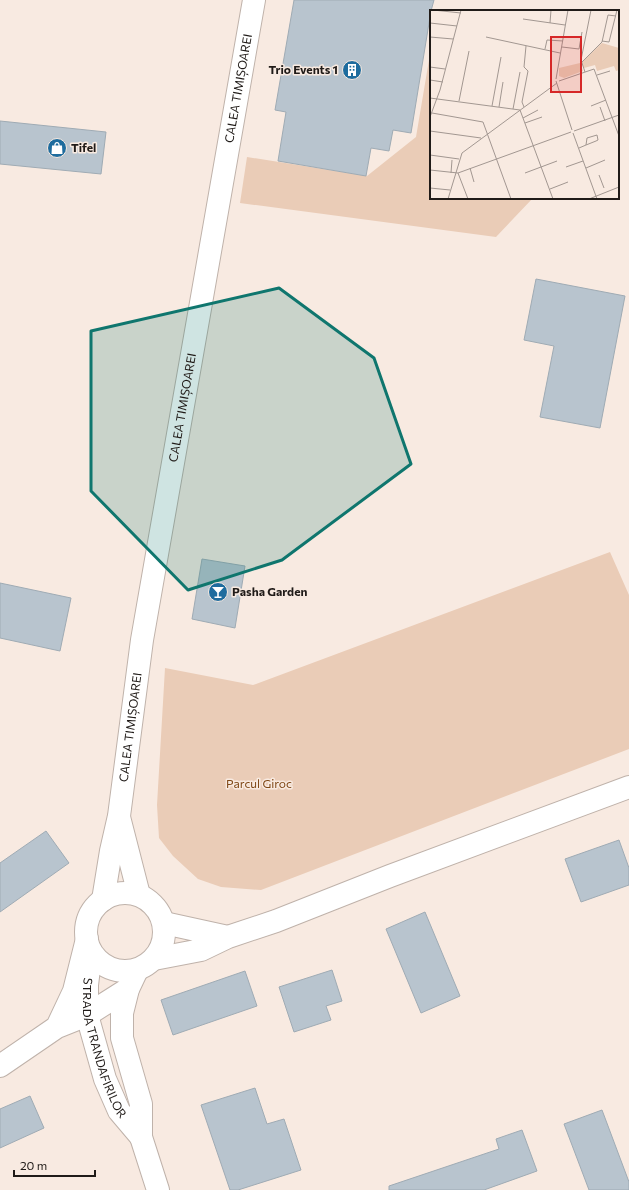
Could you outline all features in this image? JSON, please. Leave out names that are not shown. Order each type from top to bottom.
[{"type":"main road","name":"CALEA TIMIȘOAREI","points":[[103,900],[118,816],[142,640],[254,0]]},
{"type":"main road","points":[[89,946],[100,962],[111,969],[124,972],[146,964],[201,950],[228,937],[276,921],[390,876],[629,787]]},
{"type":"main road","name":"CALEA TIMIȘOAREI","points":[[118,816],[139,895]]},
{"type":"main road","points":[[57,1026],[74,991],[89,946],[89,917],[94,907],[103,900],[114,894],[127,893],[139,895],[151,902],[159,912],[164,923],[165,936],[162,948],[146,964]]},
{"type":"main road","points":[[164,923],[228,937]]},
{"type":"main road","name":"STRADA TRANDAFIRILOR","points":[[89,946],[87,1015],[105,1079],[118,1111],[141,1138]]},
{"type":"main road","name":"STRADA TRANDAFIRILOR","points":[[146,964],[128,989],[122,1013],[122,1038],[141,1104],[141,1138],[158,1190]]},
{"type":"main road","points":[[0,1066],[57,1026],[87,1015],[128,989]]},
{"type":"highlighted area","points":[[279,288],[374,358],[411,464],[282,560],[188,590],[91,491],[91,331]]},
{"type":"green space","points":[[430,54],[430,199],[532,199],[496,237],[240,203],[247,157],[367,176],[416,137]]},
{"type":"green space","name":"Parcul Giroc","points":[[610,552],[629,595],[629,749],[261,890],[221,887],[198,879],[173,856],[159,838],[157,805],[165,668],[253,685]]},
{"type":"building","name":"Trio Events 1","points":[[294,0],[434,0],[430,10],[411,133],[393,130],[389,151],[371,148],[366,176],[278,161],[286,112],[275,110]]},
{"type":"building","name":"Tifel","points":[[0,121],[106,132],[101,174],[0,164]]},
{"type":"building","points":[[536,279],[625,296],[600,428],[540,417],[554,346],[524,340]]},
{"type":"building","name":"Pasha Garden","points":[[202,559],[245,566],[235,628],[192,619]]},
{"type":"building","points":[[0,583],[71,598],[60,651],[0,638]]},
{"type":"building","points":[[46,831],[69,863],[0,912],[0,863]]},
{"type":"building","points":[[619,840],[629,868],[629,885],[581,902],[565,859]]},
{"type":"building","points":[[425,912],[460,996],[421,1013],[386,929]]},
{"type":"building","points":[[332,970],[342,1001],[326,1006],[331,1020],[294,1032],[279,987]]},
{"type":"building","points":[[245,971],[257,1006],[173,1035],[161,1000]]},
{"type":"building","points":[[255,1088],[267,1124],[284,1119],[301,1170],[238,1190],[230,1190],[201,1105]]},
{"type":"building","points":[[30,1096],[44,1128],[0,1148],[0,1109]]},
{"type":"building","points":[[602,1110],[629,1182],[629,1190],[589,1190],[564,1124]]},
{"type":"building","points":[[522,1130],[537,1171],[484,1190],[389,1190],[389,1186],[499,1149],[496,1139]]},
{"type":"place","name":"Trio Events 1","points":[[352,70]]},
{"type":"place","name":"Tifel","points":[[57,148]]},
{"type":"place","name":"Pasha Garden","points":[[218,592]]}]
